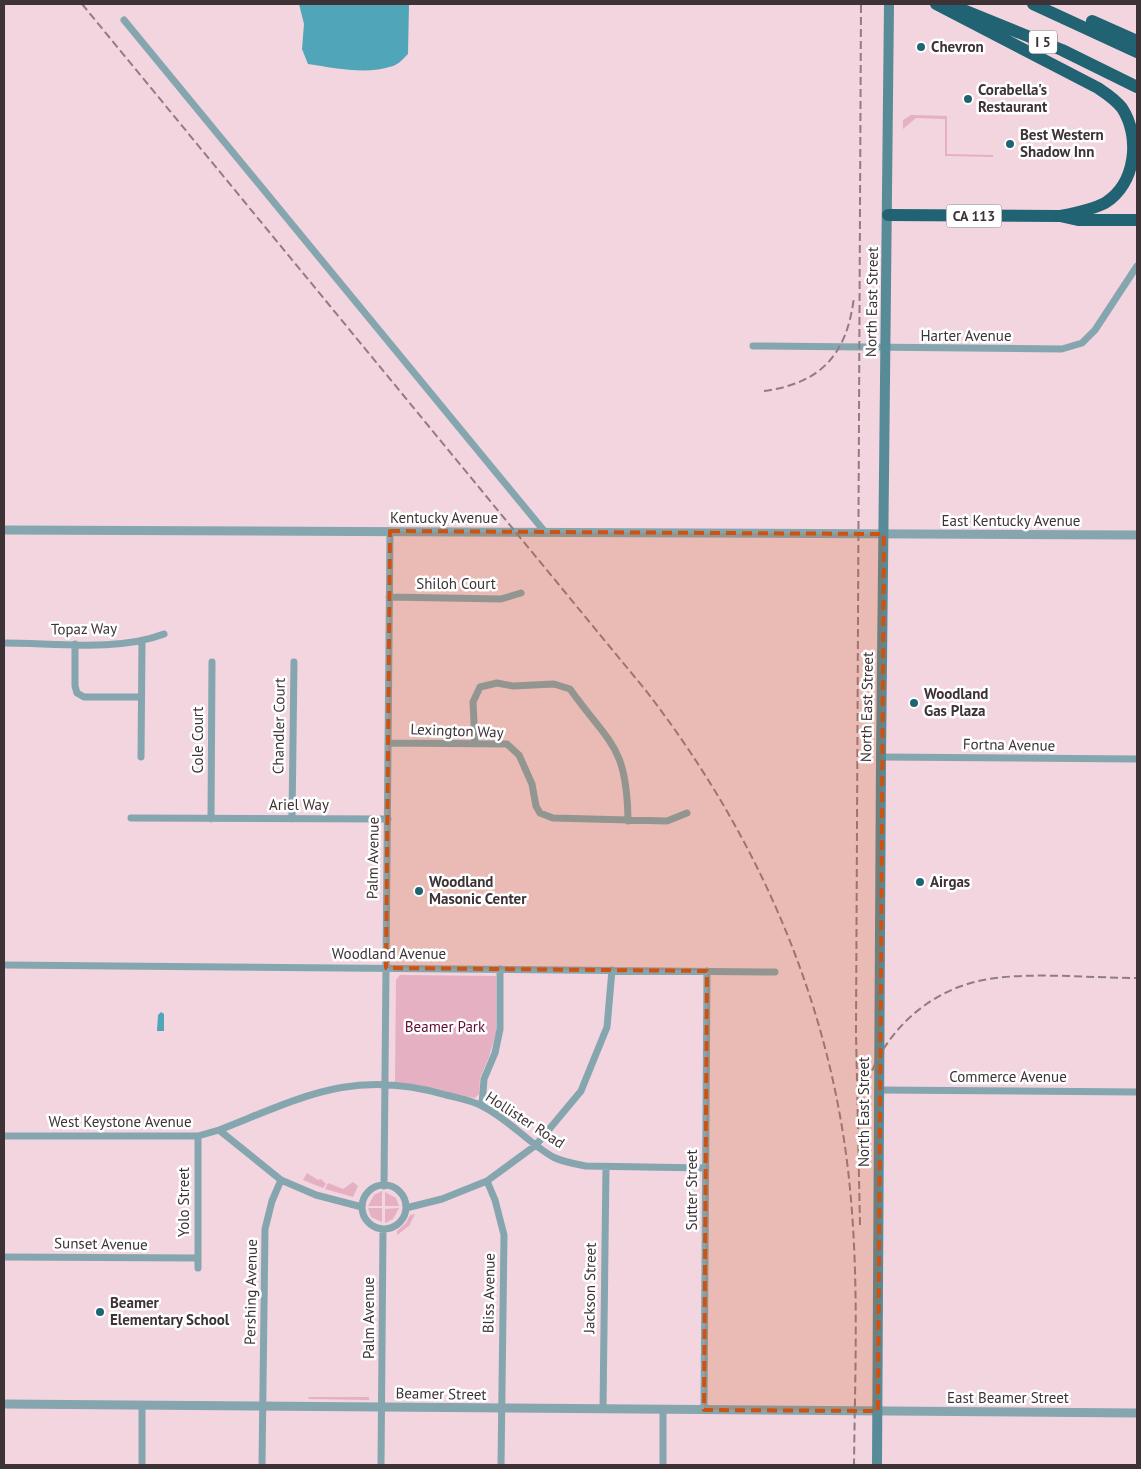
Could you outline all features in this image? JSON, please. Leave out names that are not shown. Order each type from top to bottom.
[{"type":"highway","points":[[936,4],[1098,88],[1113,98],[1123,109],[1130,121],[1136,144],[1129,176],[1115,195],[1104,203],[1090,209],[1060,216]]},
{"type":"highway","name":"I 5","points":[[947,4],[1062,50],[1137,86]]},
{"type":"highway","points":[[1034,4],[1085,18],[1137,41]]},
{"type":"highway","name":"I 5","points":[[1034,4],[1137,52]]},
{"type":"highway","name":"CA 113","points":[[888,215],[1060,216],[1078,220],[1137,220]]},
{"type":"main road","name":"North East Street","points":[[877,1465],[881,757],[888,215],[888,4]]},
{"type":"street","points":[[124,20],[545,532]]},
{"type":"street","name":"Harter Avenue","points":[[753,346],[886,349],[1062,349],[1082,343],[1095,330],[1137,266]]},
{"type":"street","name":"Kentucky Avenue","points":[[4,530],[884,534]]},
{"type":"street","name":"Palm Avenue","points":[[384,1186],[390,531]]},
{"type":"street","name":"East Kentucky Avenue","points":[[884,534],[1137,535]]},
{"type":"street","name":"Shiloh Court","points":[[389,598],[501,598],[521,593]]},
{"type":"street","name":"Topaz Way","points":[[4,643],[75,644],[142,641],[164,634]]},
{"type":"street","points":[[141,757],[142,641]]},
{"type":"street","points":[[75,644],[75,686],[77,693],[84,697],[141,697]]},
{"type":"street","name":"Cole Court","points":[[211,819],[212,662]]},
{"type":"street","name":"Chandler Court","points":[[292,819],[294,662]]},
{"type":"street","points":[[475,743],[474,702],[480,687],[497,683],[513,686],[561,685],[570,689],[615,747],[626,776],[628,821],[667,821],[687,813]]},
{"type":"street","name":"Lexington Way","points":[[388,743],[507,744],[514,749],[532,784],[536,806],[544,816],[628,821]]},
{"type":"street","name":"Fortna Avenue","points":[[881,757],[1137,759]]},
{"type":"street","name":"Ariel Way","points":[[131,818],[388,819]]},
{"type":"street","name":"Woodland Avenue","points":[[4,965],[775,972]]},
{"type":"street","points":[[482,1105],[484,1079],[495,1053],[500,1028],[500,969]]},
{"type":"street","points":[[406,1208],[442,1200],[487,1181],[536,1145],[581,1091],[607,1027],[612,970]]},
{"type":"street","name":"Sutter Street","points":[[704,1410],[707,971]]},
{"type":"street","name":"Hollister Road","points":[[220,1130],[315,1092],[360,1084],[386,1084],[434,1091],[482,1105],[554,1157],[570,1163],[606,1167],[705,1168]]},
{"type":"street","name":"Commerce Avenue","points":[[879,1090],[1137,1092]]},
{"type":"street","points":[[220,1130],[281,1180],[316,1195],[362,1207]]},
{"type":"street","name":"West Keystone Avenue","points":[[4,1136],[198,1136],[220,1130]]},
{"type":"street","name":"Yolo Street","points":[[198,1136],[198,1268]]},
{"type":"street","name":"Jackson Street","points":[[603,1409],[606,1167]]},
{"type":"street","name":"Pershing Avenue","points":[[262,1465],[265,1229],[272,1201],[281,1180]]},
{"type":"street","name":"Bliss Avenue","points":[[487,1181],[495,1200],[504,1236],[501,1465]]},
{"type":"street","points":[[384,1186],[400,1192],[406,1208],[399,1223],[384,1229],[368,1223],[362,1207],[369,1192],[384,1186]]},
{"type":"street","name":"Palm Avenue","points":[[381,1465],[384,1229]]},
{"type":"street","name":"Sunset Avenue","points":[[4,1257],[198,1258]]},
{"type":"street","name":"Beamer Street","points":[[4,1404],[878,1411]]},
{"type":"street","points":[[142,1405],[142,1465]]},
{"type":"street","points":[[663,1409],[664,1465]]},
{"type":"street","name":"East Beamer Street","points":[[878,1411],[1137,1413]]},
{"type":"highlighted area","points":[[390,531],[884,534],[878,1411],[704,1410],[707,971],[386,968]]},
{"type":"green space","points":[[911,115],[947,116],[947,154],[993,155],[993,157],[945,156],[945,119],[916,118],[903,129],[903,120]]},
{"type":"green space","name":"Beamer Park","points":[[400,975],[496,976],[496,1032],[489,1057],[480,1078],[479,1094],[475,1098],[395,1083],[396,980]]},
{"type":"green space","points":[[307,1173],[318,1180],[321,1179],[326,1184],[323,1188],[303,1180]]},
{"type":"green space","points":[[353,1182],[358,1186],[353,1197],[325,1189],[328,1183],[343,1189]]},
{"type":"green space","points":[[382,1191],[382,1206],[368,1206],[374,1195]]},
{"type":"green space","points":[[385,1192],[396,1198],[399,1206],[385,1206]]},
{"type":"green space","points":[[368,1208],[382,1208],[382,1222],[371,1217]]},
{"type":"green space","points":[[399,1208],[393,1219],[385,1223],[385,1209]]},
{"type":"green space","points":[[415,1214],[409,1226],[397,1235],[397,1231],[406,1223],[410,1215]]},
{"type":"green space","points":[[308,1397],[369,1397],[369,1400],[309,1399]]},
{"type":"water","points":[[299,4],[409,4],[408,54],[395,65],[383,69],[351,70],[308,64],[302,49],[304,24]]},
{"type":"water","points":[[161,1012],[164,1014],[164,1031],[157,1031],[158,1015]]},
{"type":"railway","points":[[82,4],[647,692],[687,747],[723,805],[756,864],[784,926],[808,989],[827,1054],[841,1121],[850,1189],[855,1258],[854,1465]]},
{"type":"railway","points":[[860,1225],[856,1033],[861,4]]},
{"type":"railway","points":[[764,391],[802,381],[816,373],[828,362],[838,350],[845,335],[851,317],[854,297]]},
{"type":"railway","points":[[862,1105],[868,1082],[877,1060],[890,1040],[905,1022],[923,1006],[943,994],[965,985],[1006,977],[1137,978]]},
{"type":"place","name":"Chevron","points":[[921,47]]},
{"type":"place","name":"Corabella's Restaurant","points":[[968,99]]},
{"type":"place","name":"Best Western Shadow Inn","points":[[1010,144]]},
{"type":"place","name":"Woodland Gas Plaza","points":[[914,703]]},
{"type":"place","name":"Airgas","points":[[920,882]]},
{"type":"place","name":"Woodland Masonic Center","points":[[419,891]]},
{"type":"place","name":"Beamer Elementary School","points":[[100,1312]]}]
